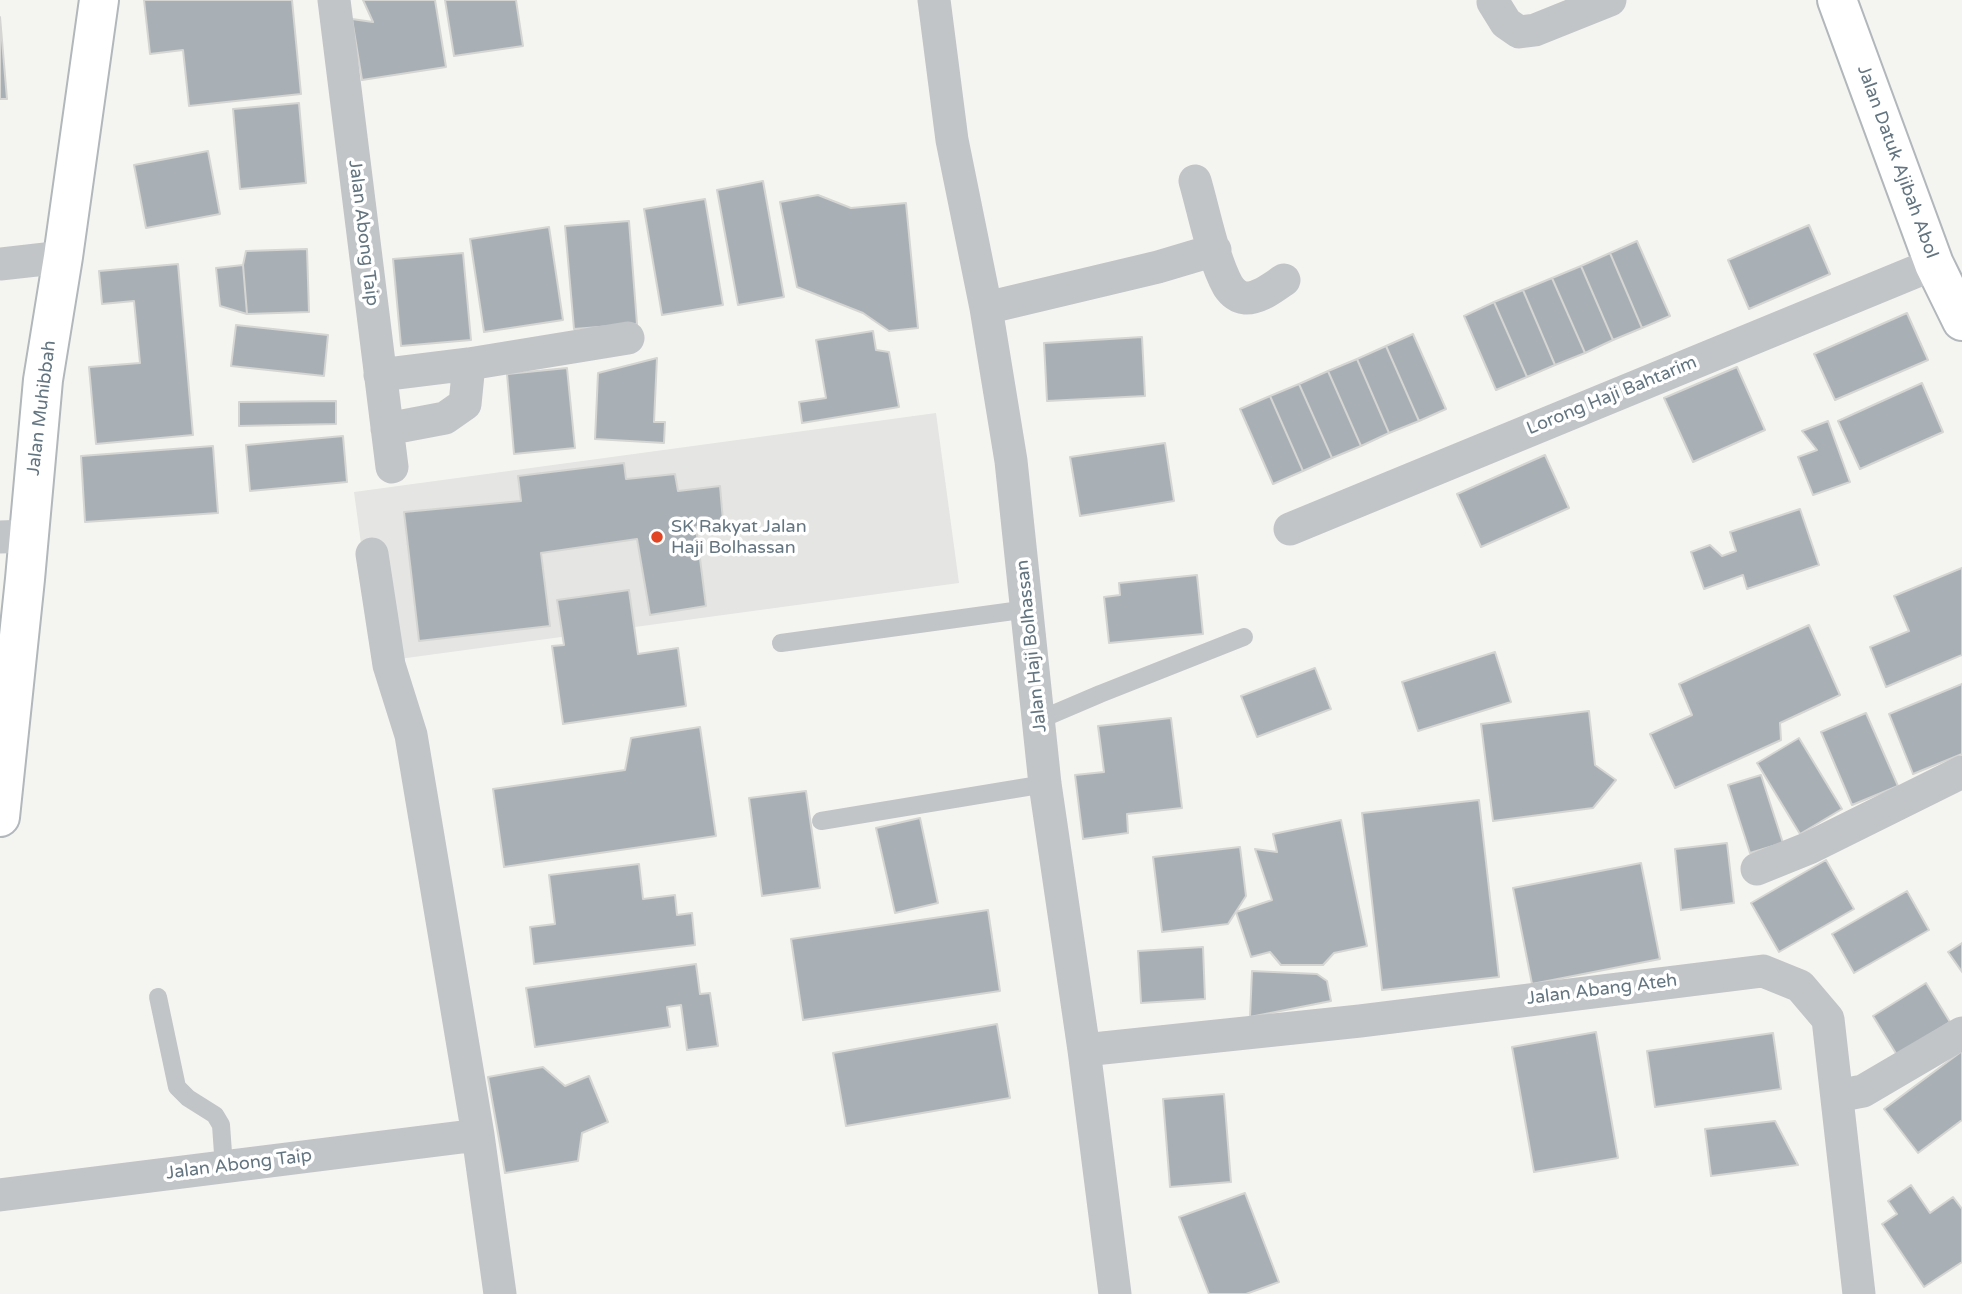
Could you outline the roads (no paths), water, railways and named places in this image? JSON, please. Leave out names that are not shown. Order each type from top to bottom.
[{"type":"main road","name":"Jalan Muhibbah","points":[[0,817],[14,536],[63,257],[99,0]]},
{"type":"main road","name":"Jalan Datuk Ajibah Abol","points":[[1837,0],[1934,264],[1962,321]]},
{"type":"street","name":"Jalan Abong Taip","points":[[334,0],[392,467]]},
{"type":"street","name":"Jalan Haji Bolhassan","points":[[934,0],[951,140],[986,308],[1011,461],[1045,784],[1084,1051],[1115,1294]]},
{"type":"street","points":[[1493,2],[1506,23],[1519,32],[1535,30],[1610,0]]},
{"type":"street","points":[[1195,181],[1228,287],[1238,296],[1253,298],[1284,280]]},
{"type":"street","points":[[986,308],[1158,267],[1215,250]]},
{"type":"street","points":[[0,264],[63,257]]},
{"type":"street","name":"Lorong Haji Bahtarim","points":[[1290,529],[1934,264]]},
{"type":"street","points":[[380,375],[469,364],[628,338]]},
{"type":"street","points":[[387,429],[445,418],[465,404],[469,364]]},
{"type":"street","points":[[373,554],[389,665],[411,735],[478,1135],[500,1294]]},
{"type":"street","points":[[1757,869],[1810,848],[1962,772]]},
{"type":"street","name":"Jalan Abang Ateh","points":[[1084,1051],[1360,1021],[1763,971],[1800,986],[1828,1019],[1859,1294]]},
{"type":"street","points":[[1838,1096],[1863,1091],[1962,1033]]},
{"type":"street","name":"Jalan Abong Taip","points":[[0,1195],[478,1135]]},
{"type":"lane","points":[[780,643],[1028,609]]},
{"type":"lane","points":[[1039,720],[1244,637]]},
{"type":"lane","points":[[821,821],[1045,784]]},
{"type":"lane","points":[[158,997],[177,1087],[188,1098],[215,1115],[221,1125],[224,1167]]},
{"type":"place","name":"SK Rakyat Jalan Haji Bolhassan","points":[[657,537]]}]
